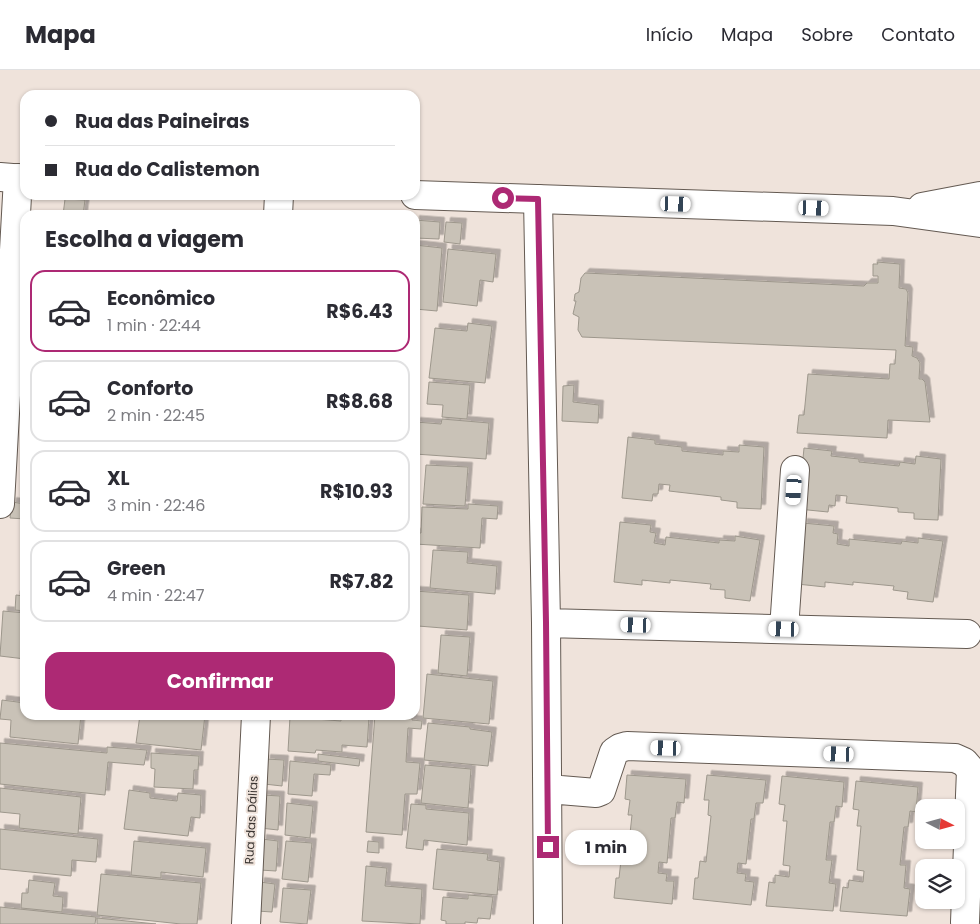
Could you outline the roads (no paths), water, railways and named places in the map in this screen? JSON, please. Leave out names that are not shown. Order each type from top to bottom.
[{"type":"street","points":[[0,504],[14,178]]},
{"type":"street","points":[[420,195],[893,211],[980,222]]},
{"type":"street","points":[[893,211],[980,196]]},
{"type":"street","points":[[538,199],[546,622],[548,924]]},
{"type":"street","points":[[784,629],[795,470]]},
{"type":"street","points":[[546,622],[967,634]]},
{"type":"street","name":"Rua das Dálias","points":[[246,924],[256,720]]},
{"type":"street","points":[[548,788],[596,793],[601,790],[614,752],[627,746],[955,758],[964,762],[971,770],[965,922]]}]
